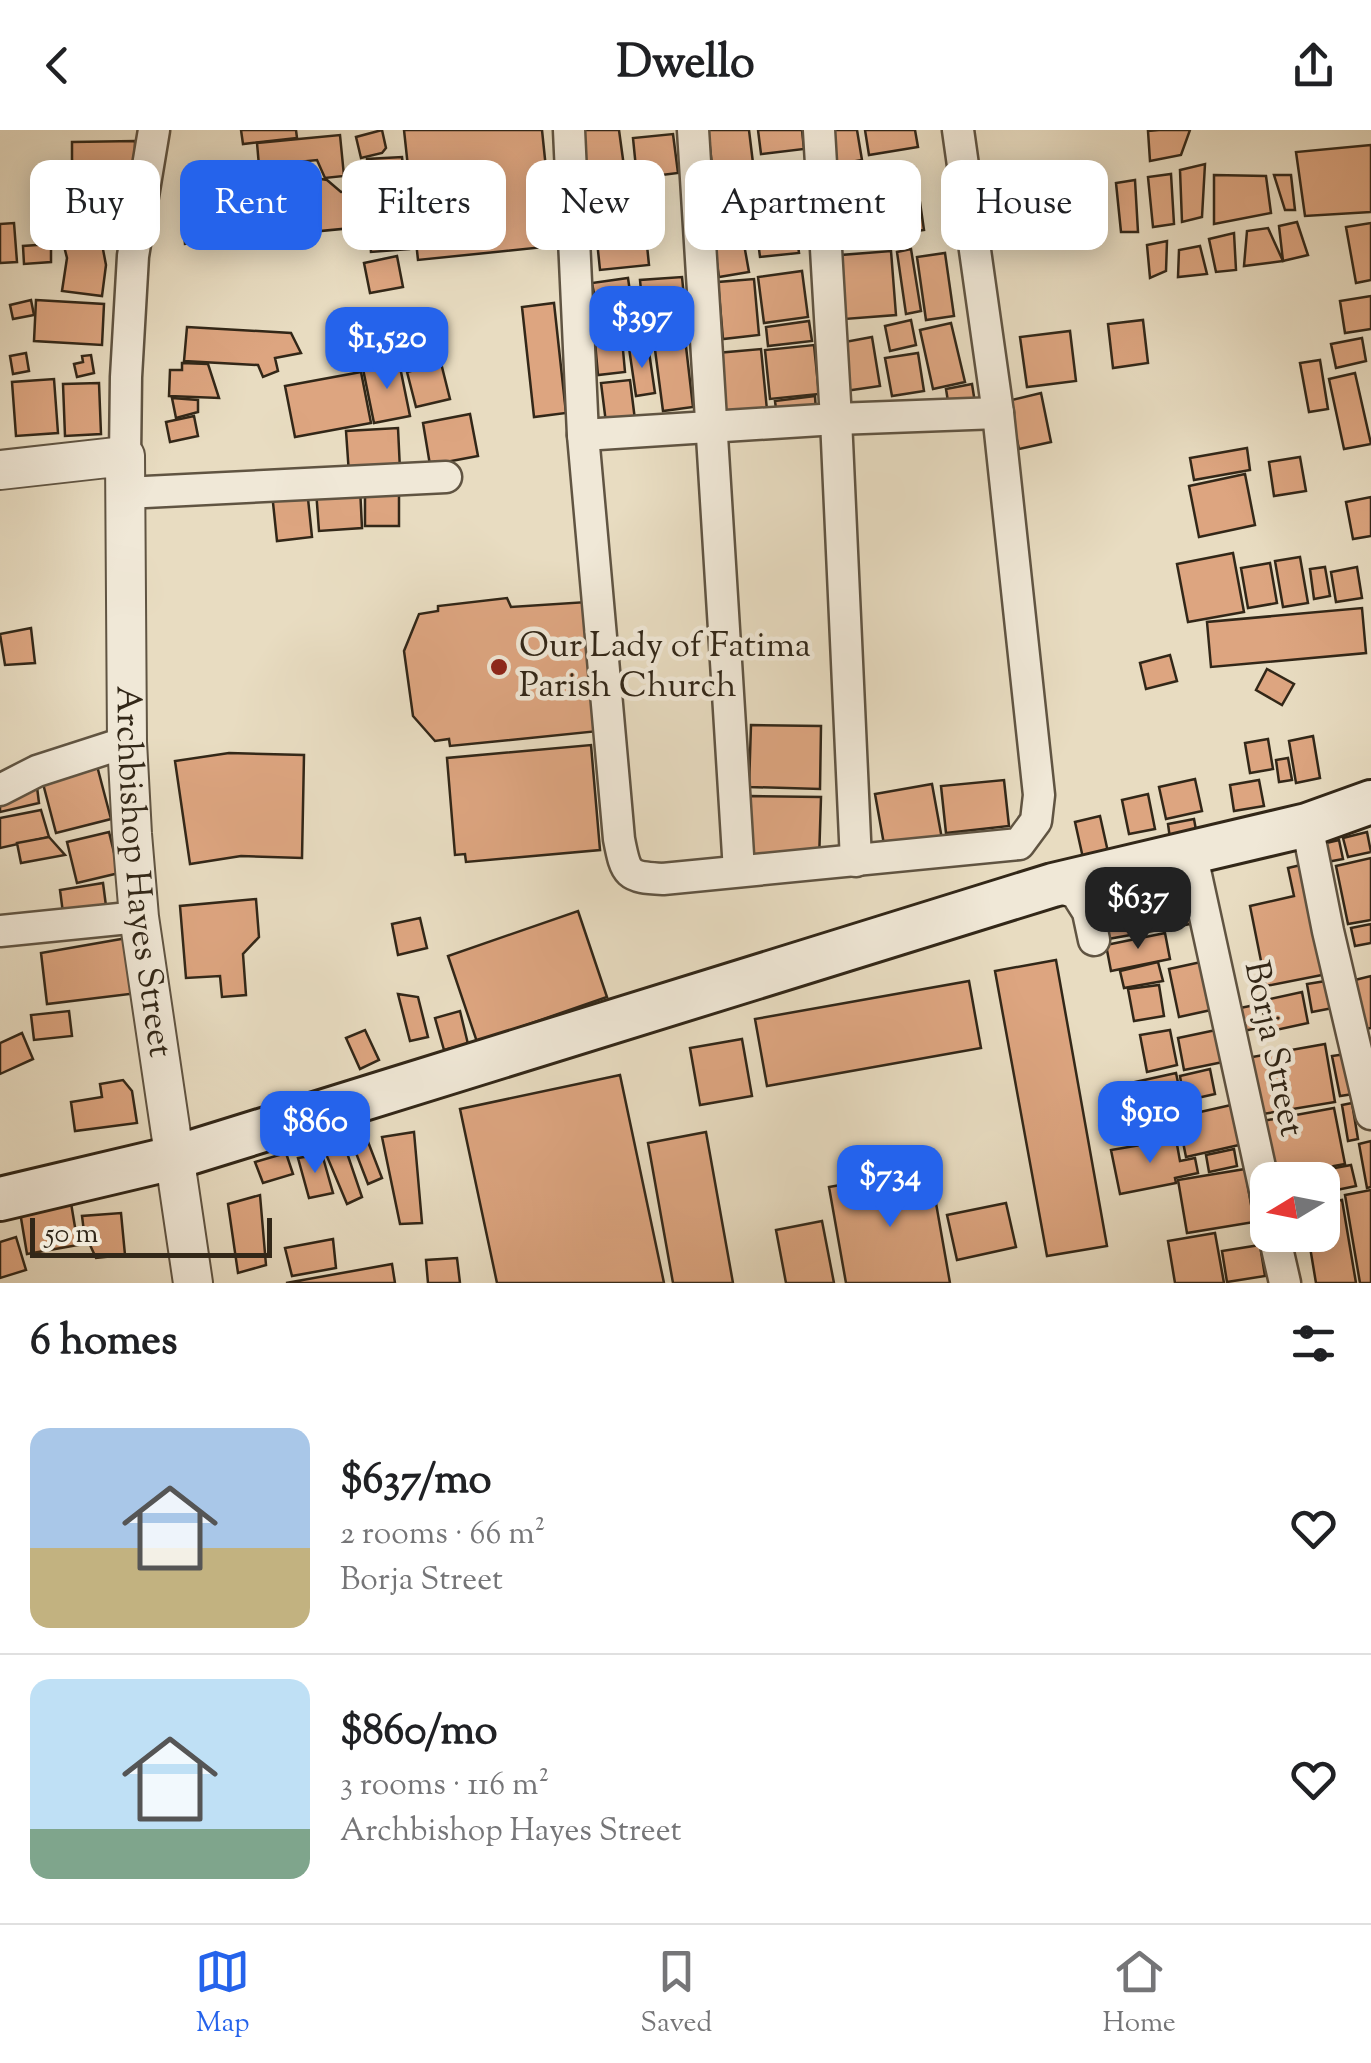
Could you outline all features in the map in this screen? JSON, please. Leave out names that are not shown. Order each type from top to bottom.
[{"type":"main road","points":[[0,1199],[173,1158],[1053,885],[1306,824],[1371,802]]},
{"type":"street","points":[[125,475],[133,256],[154,130]]},
{"type":"street","points":[[569,130],[584,435],[619,840],[624,866],[637,877],[650,878],[1020,844],[1036,821],[1039,795],[998,413],[958,130]]},
{"type":"street","points":[[693,130],[739,871]]},
{"type":"street","points":[[819,130],[856,862]]},
{"type":"street","points":[[584,435],[998,413]]},
{"type":"street","points":[[0,470],[125,475],[446,477]]},
{"type":"street","name":"Archbishop Hayes Street","points":[[125,475],[128,742],[139,917],[193,1283]]},
{"type":"street","points":[[0,790],[37,772],[128,742]]},
{"type":"street","points":[[1306,824],[1371,1114]]},
{"type":"street","name":"Borja Street","points":[[1191,852],[1259,1162]]},
{"type":"street","points":[[1053,885],[1076,893],[1088,912],[1094,940]]},
{"type":"street","points":[[0,931],[139,917]]},
{"type":"street","points":[[1278,1252],[1285,1283]]},
{"type":"building","points":[[241,130],[296,130],[297,138],[243,144]]},
{"type":"building","points":[[382,130],[386,148],[382,153],[361,158],[356,137]]},
{"type":"building","points":[[404,130],[542,130],[545,160],[526,160],[526,249],[418,260],[417,250],[506,250],[506,160],[407,160]]},
{"type":"building","points":[[574,130],[619,130],[623,160],[578,160]]},
{"type":"building","points":[[708,130],[749,130],[753,160],[711,160]]},
{"type":"building","points":[[758,130],[802,130],[804,149],[761,154]]},
{"type":"building","points":[[822,130],[857,130],[862,160],[828,160]]},
{"type":"building","points":[[865,130],[915,130],[918,147],[869,155]]},
{"type":"building","points":[[1190,130],[1181,155],[1150,161],[1148,131]]},
{"type":"building","points":[[673,134],[678,173],[665,175],[665,160],[635,160],[633,138]]},
{"type":"building","points":[[340,135],[342,176],[325,178],[322,160],[258,160],[257,143]]},
{"type":"building","points":[[135,141],[135,160],[72,160],[72,142]]},
{"type":"building","points":[[1371,145],[1371,212],[1305,216],[1296,152]]},
{"type":"building","points":[[402,157],[402,160],[367,160]]},
{"type":"building","points":[[1205,164],[1202,217],[1182,222],[1180,170]]},
{"type":"building","points":[[1171,174],[1174,224],[1153,227],[1148,177]]},
{"type":"building","points":[[1214,175],[1266,176],[1271,213],[1214,224]]},
{"type":"building","points":[[1274,175],[1291,175],[1295,210],[1285,210]]},
{"type":"building","points":[[322,179],[342,192],[342,229],[322,231]]},
{"type":"building","points":[[1135,180],[1138,232],[1121,232],[1116,183]]},
{"type":"building","points":[[1297,222],[1308,255],[1283,261],[1279,226]]},
{"type":"building","points":[[14,223],[17,262],[0,263],[0,224]]},
{"type":"building","points":[[1371,223],[1371,280],[1356,283],[1346,227]]},
{"type":"building","points":[[1268,228],[1283,261],[1244,266],[1247,231]]},
{"type":"building","points":[[1234,233],[1236,270],[1216,272],[1209,239]]},
{"type":"building","points":[[1167,241],[1166,271],[1150,278],[1147,245]]},
{"type":"building","points":[[23,246],[51,250],[51,262],[24,264]]},
{"type":"building","points":[[1200,246],[1207,274],[1178,277],[1179,250]]},
{"type":"building","points":[[65,250],[103,250],[106,265],[102,296],[62,291]]},
{"type":"building","points":[[598,250],[647,250],[649,265],[600,270]]},
{"type":"building","points":[[715,250],[745,250],[749,272],[719,277]]},
{"type":"building","points":[[759,250],[799,250],[799,253],[760,257]]},
{"type":"building","points":[[911,250],[921,311],[906,314],[897,252]]},
{"type":"building","points":[[891,251],[896,315],[845,319],[841,255]]},
{"type":"building","points":[[945,253],[954,316],[926,320],[917,257]]},
{"type":"building","points":[[397,256],[403,287],[370,293],[364,263]]},
{"type":"building","points":[[802,271],[808,317],[764,323],[758,277]]},
{"type":"building","points":[[682,277],[687,328],[645,332],[640,280]]},
{"type":"building","points":[[628,278],[631,299],[596,304],[592,283]]},
{"type":"building","points":[[754,279],[759,335],[723,339],[718,282]]},
{"type":"building","points":[[1371,296],[1371,329],[1345,333],[1340,301]]},
{"type":"building","points":[[31,300],[34,315],[13,319],[10,305]]},
{"type":"building","points":[[36,300],[104,304],[102,345],[34,341]]},
{"type":"building","points":[[554,303],[566,413],[534,417],[522,307]]},
{"type":"building","points":[[633,306],[635,328],[599,331],[598,309]]},
{"type":"building","points":[[911,320],[916,345],[890,351],[885,326]]},
{"type":"building","points":[[1143,320],[1148,363],[1113,368],[1108,324]]},
{"type":"building","points":[[809,321],[812,341],[768,346],[766,327]]},
{"type":"building","points":[[951,323],[965,382],[933,389],[920,330]]},
{"type":"building","points":[[187,327],[291,333],[301,353],[275,358],[278,371],[263,377],[258,365],[184,361]]},
{"type":"building","points":[[1070,331],[1076,381],[1027,387],[1020,337]]},
{"type":"building","points":[[872,337],[880,386],[838,392],[834,344]]},
{"type":"building","points":[[685,338],[693,407],[663,411],[654,342]]},
{"type":"building","points":[[1362,338],[1366,361],[1336,368],[1331,344]]},
{"type":"building","points":[[622,339],[625,372],[598,375],[595,342]]},
{"type":"building","points":[[648,345],[655,393],[636,396],[629,348]]},
{"type":"building","points":[[814,345],[819,394],[770,399],[765,350]]},
{"type":"building","points":[[761,349],[767,410],[723,414],[717,353]]},
{"type":"building","points":[[26,353],[29,371],[13,374],[10,356]]},
{"type":"building","points":[[918,353],[924,391],[892,396],[885,358]]},
{"type":"building","points":[[91,355],[94,373],[77,377],[74,364],[83,362],[82,356]]},
{"type":"building","points":[[1320,360],[1328,409],[1309,412],[1300,363]]},
{"type":"building","points":[[399,362],[410,416],[374,423],[363,369]]},
{"type":"building","points":[[182,363],[208,364],[219,398],[169,396],[170,370],[182,370]]},
{"type":"building","points":[[441,363],[450,399],[416,407],[407,372]]},
{"type":"building","points":[[361,372],[371,423],[295,437],[285,386]]},
{"type":"building","points":[[1355,373],[1371,444],[1344,449],[1329,379]]},
{"type":"building","points":[[54,379],[58,433],[16,436],[12,382]]},
{"type":"building","points":[[630,380],[635,420],[606,423],[601,383]]},
{"type":"building","points":[[99,383],[101,434],[65,436],[63,384]]},
{"type":"building","points":[[972,384],[975,403],[949,408],[946,389]]},
{"type":"building","points":[[1041,393],[1051,442],[1019,449],[1008,401]]},
{"type":"building","points":[[815,396],[816,412],[777,417],[775,401]]},
{"type":"building","points":[[172,398],[198,400],[198,412],[176,418]]},
{"type":"building","points":[[470,414],[478,456],[430,465],[423,423]]},
{"type":"building","points":[[194,416],[198,436],[170,442],[166,422]]},
{"type":"building","points":[[398,428],[400,470],[349,474],[346,431]]},
{"type":"building","points":[[1247,448],[1250,470],[1194,480],[1190,458]]},
{"type":"building","points":[[1300,457],[1306,491],[1274,496],[1269,462]]},
{"type":"building","points":[[1245,474],[1255,525],[1199,537],[1189,486]]},
{"type":"building","points":[[365,486],[399,486],[399,526],[365,526]]},
{"type":"building","points":[[360,487],[362,528],[319,531],[316,490]]},
{"type":"building","points":[[307,489],[312,537],[277,541],[272,493]]},
{"type":"building","points":[[1371,497],[1371,536],[1353,539],[1346,502]]},
{"type":"building","points":[[1233,553],[1244,612],[1188,622],[1177,564]]},
{"type":"building","points":[[1300,557],[1308,603],[1283,607],[1275,561]]},
{"type":"building","points":[[1270,563],[1277,603],[1248,608],[1241,568]]},
{"type":"building","points":[[1325,567],[1330,596],[1314,599],[1310,569]]},
{"type":"building","points":[[1357,567],[1362,598],[1336,602],[1331,572]]},
{"type":"building","name":"Our Lady of Fatima Parish Church","points":[[507,598],[511,607],[587,602],[599,731],[450,746],[449,739],[435,741],[413,716],[404,651],[419,614],[438,611],[438,606]]},
{"type":"building","points":[[1362,608],[1366,653],[1211,667],[1207,622]]},
{"type":"building","points":[[31,628],[35,663],[5,665],[0,634]]},
{"type":"building","points":[[1170,655],[1177,681],[1146,689],[1140,663]]},
{"type":"building","points":[[1267,669],[1294,684],[1282,705],[1256,690]]},
{"type":"building","points":[[751,725],[821,726],[820,789],[749,787]]},
{"type":"building","points":[[1313,736],[1320,778],[1296,783],[1289,741]]},
{"type":"building","points":[[1268,739],[1273,769],[1250,773],[1245,743]]},
{"type":"building","points":[[591,745],[600,850],[466,862],[465,854],[455,855],[447,758]]},
{"type":"building","points":[[229,753],[304,755],[302,858],[241,856],[190,864],[175,761]]},
{"type":"building","points":[[1288,758],[1292,780],[1279,782],[1276,760]]},
{"type":"building","points":[[96,762],[111,819],[56,833],[41,776]]},
{"type":"building","points":[[1195,779],[1202,811],[1166,819],[1159,787]]},
{"type":"building","points":[[1004,780],[1009,826],[946,833],[941,786]]},
{"type":"building","points":[[1259,780],[1264,806],[1234,811],[1230,785]]},
{"type":"building","points":[[932,784],[942,839],[885,850],[875,794]]},
{"type":"building","points":[[37,787],[39,803],[0,812],[0,794]]},
{"type":"building","points":[[1148,794],[1155,829],[1129,834],[1122,800]]},
{"type":"building","points":[[750,796],[821,797],[819,861],[748,863]]},
{"type":"building","points":[[41,810],[49,837],[0,848],[0,818]]},
{"type":"building","points":[[1100,816],[1110,861],[1085,867],[1075,822]]},
{"type":"building","points":[[1194,819],[1198,841],[1171,846],[1168,824]]},
{"type":"building","points":[[109,832],[119,873],[77,883],[67,842]]},
{"type":"building","points":[[1367,832],[1371,852],[1348,857],[1343,838]]},
{"type":"building","points":[[49,837],[65,855],[21,863],[17,843]]},
{"type":"building","points":[[1339,840],[1343,859],[1327,862],[1322,844]]},
{"type":"building","points":[[1371,858],[1371,920],[1348,924],[1336,866]]},
{"type":"building","points":[[1305,864],[1327,974],[1266,986],[1250,906],[1294,896],[1288,868]]},
{"type":"building","points":[[1161,867],[1168,892],[1138,901],[1130,876]]},
{"type":"building","points":[[103,883],[106,906],[63,913],[60,890]]},
{"type":"building","points":[[1121,884],[1127,905],[1106,911],[1100,889]]},
{"type":"building","points":[[1189,895],[1195,923],[1160,930],[1154,902]]},
{"type":"building","points":[[256,899],[259,937],[243,954],[246,995],[222,997],[220,976],[186,978],[180,906]]},
{"type":"building","points":[[578,911],[607,997],[477,1042],[448,956]]},
{"type":"building","points":[[1149,911],[1153,931],[1108,939],[1104,919]]},
{"type":"building","points":[[420,918],[427,948],[398,955],[392,924]]},
{"type":"building","points":[[1371,924],[1371,943],[1355,946],[1351,928]]},
{"type":"building","points":[[1165,933],[1170,959],[1111,971],[1106,945]]},
{"type":"building","points":[[127,938],[138,993],[47,1004],[41,953]]},
{"type":"building","points":[[1056,960],[1107,1246],[1047,1256],[995,971]]},
{"type":"building","points":[[1158,962],[1163,981],[1124,988],[1120,971]]},
{"type":"building","points":[[1201,962],[1211,1010],[1179,1017],[1169,969]]},
{"type":"building","points":[[1371,976],[1371,1028],[1366,1029],[1355,980]]},
{"type":"building","points":[[1332,980],[1338,1007],[1312,1012],[1307,984]]},
{"type":"building","points":[[969,981],[981,1048],[767,1086],[755,1019]]},
{"type":"building","points":[[1159,985],[1164,1016],[1134,1021],[1128,989]]},
{"type":"building","points":[[1302,992],[1308,1023],[1267,1032],[1261,1001]]},
{"type":"building","points":[[398,994],[418,997],[428,1037],[410,1041]]},
{"type":"building","points":[[1255,1005],[1259,1028],[1243,1031],[1240,1008]]},
{"type":"building","points":[[69,1011],[72,1036],[34,1040],[31,1015]]},
{"type":"building","points":[[460,1011],[468,1044],[444,1050],[435,1018]]},
{"type":"building","points":[[365,1030],[379,1060],[360,1069],[346,1038]]},
{"type":"building","points":[[1170,1030],[1177,1065],[1147,1072],[1140,1035]]},
{"type":"building","points":[[1216,1030],[1223,1062],[1184,1070],[1178,1038]]},
{"type":"building","points":[[22,1033],[33,1059],[0,1074],[0,1043]]},
{"type":"building","points":[[742,1039],[752,1096],[700,1105],[690,1048]]},
{"type":"building","points":[[1325,1044],[1335,1102],[1251,1116],[1241,1059]]},
{"type":"building","points":[[1353,1053],[1360,1093],[1340,1096],[1332,1056]]},
{"type":"building","points":[[1210,1069],[1215,1094],[1184,1101],[1180,1076]]},
{"type":"building","points":[[1176,1073],[1184,1111],[1125,1124],[1117,1086]]},
{"type":"building","points":[[620,1075],[664,1283],[497,1283],[460,1109]]},
{"type":"building","points":[[123,1080],[132,1091],[137,1123],[75,1131],[71,1102],[102,1097],[100,1084]]},
{"type":"building","points":[[1352,1103],[1358,1139],[1348,1141],[1342,1105]]},
{"type":"building","points":[[1231,1105],[1239,1145],[1186,1157],[1178,1117]]},
{"type":"building","points":[[1334,1108],[1345,1164],[1271,1162],[1263,1121]]},
{"type":"building","points":[[414,1132],[422,1223],[400,1224],[382,1137]]},
{"type":"building","points":[[706,1132],[733,1283],[673,1283],[648,1143]]},
{"type":"building","points":[[365,1134],[382,1178],[368,1184],[351,1140]]},
{"type":"building","points":[[1176,1139],[1180,1161],[1195,1158],[1198,1173],[1175,1178],[1176,1183],[1120,1194],[1111,1150]]},
{"type":"building","points":[[1371,1141],[1371,1187],[1367,1188],[1359,1144]]},
{"type":"building","points":[[1234,1149],[1237,1166],[1209,1172],[1206,1155]]},
{"type":"building","points":[[346,1150],[362,1197],[347,1204],[326,1154]]},
{"type":"building","points":[[286,1153],[293,1174],[263,1183],[255,1162]]},
{"type":"building","points":[[322,1154],[333,1193],[309,1198],[298,1158]]},
{"type":"building","points":[[1351,1165],[1356,1186],[1340,1189],[1340,1167]]},
{"type":"building","points":[[930,1169],[950,1283],[846,1283],[829,1187]]},
{"type":"building","points":[[1245,1169],[1250,1223],[1187,1233],[1178,1180]]},
{"type":"building","points":[[1371,1190],[1371,1283],[1360,1283],[1345,1195]]},
{"type":"building","points":[[260,1195],[266,1265],[238,1273],[228,1204]]},
{"type":"building","points":[[1340,1200],[1356,1283],[1316,1283],[1311,1252],[1340,1252]]},
{"type":"building","points":[[71,1203],[78,1245],[27,1254],[20,1212]]},
{"type":"building","points":[[1006,1203],[1016,1247],[957,1260],[947,1215]]},
{"type":"building","points":[[121,1213],[125,1255],[96,1258],[84,1232],[82,1216]]},
{"type":"building","points":[[822,1221],[834,1283],[786,1283],[776,1230]]},
{"type":"building","points":[[1215,1233],[1224,1283],[1175,1283],[1168,1241]]},
{"type":"building","points":[[16,1237],[26,1270],[0,1278],[0,1242]]},
{"type":"building","points":[[333,1239],[336,1268],[292,1276],[285,1248]]},
{"type":"building","points":[[1250,1247],[1250,1252],[1261,1252],[1265,1276],[1227,1282],[1222,1251]]},
{"type":"building","points":[[457,1258],[460,1283],[428,1283],[426,1260]]},
{"type":"building","points":[[392,1264],[395,1283],[286,1283]]},
{"type":"place","name":"Our Lady of Fatima Parish Church","points":[[499,667]]}]
